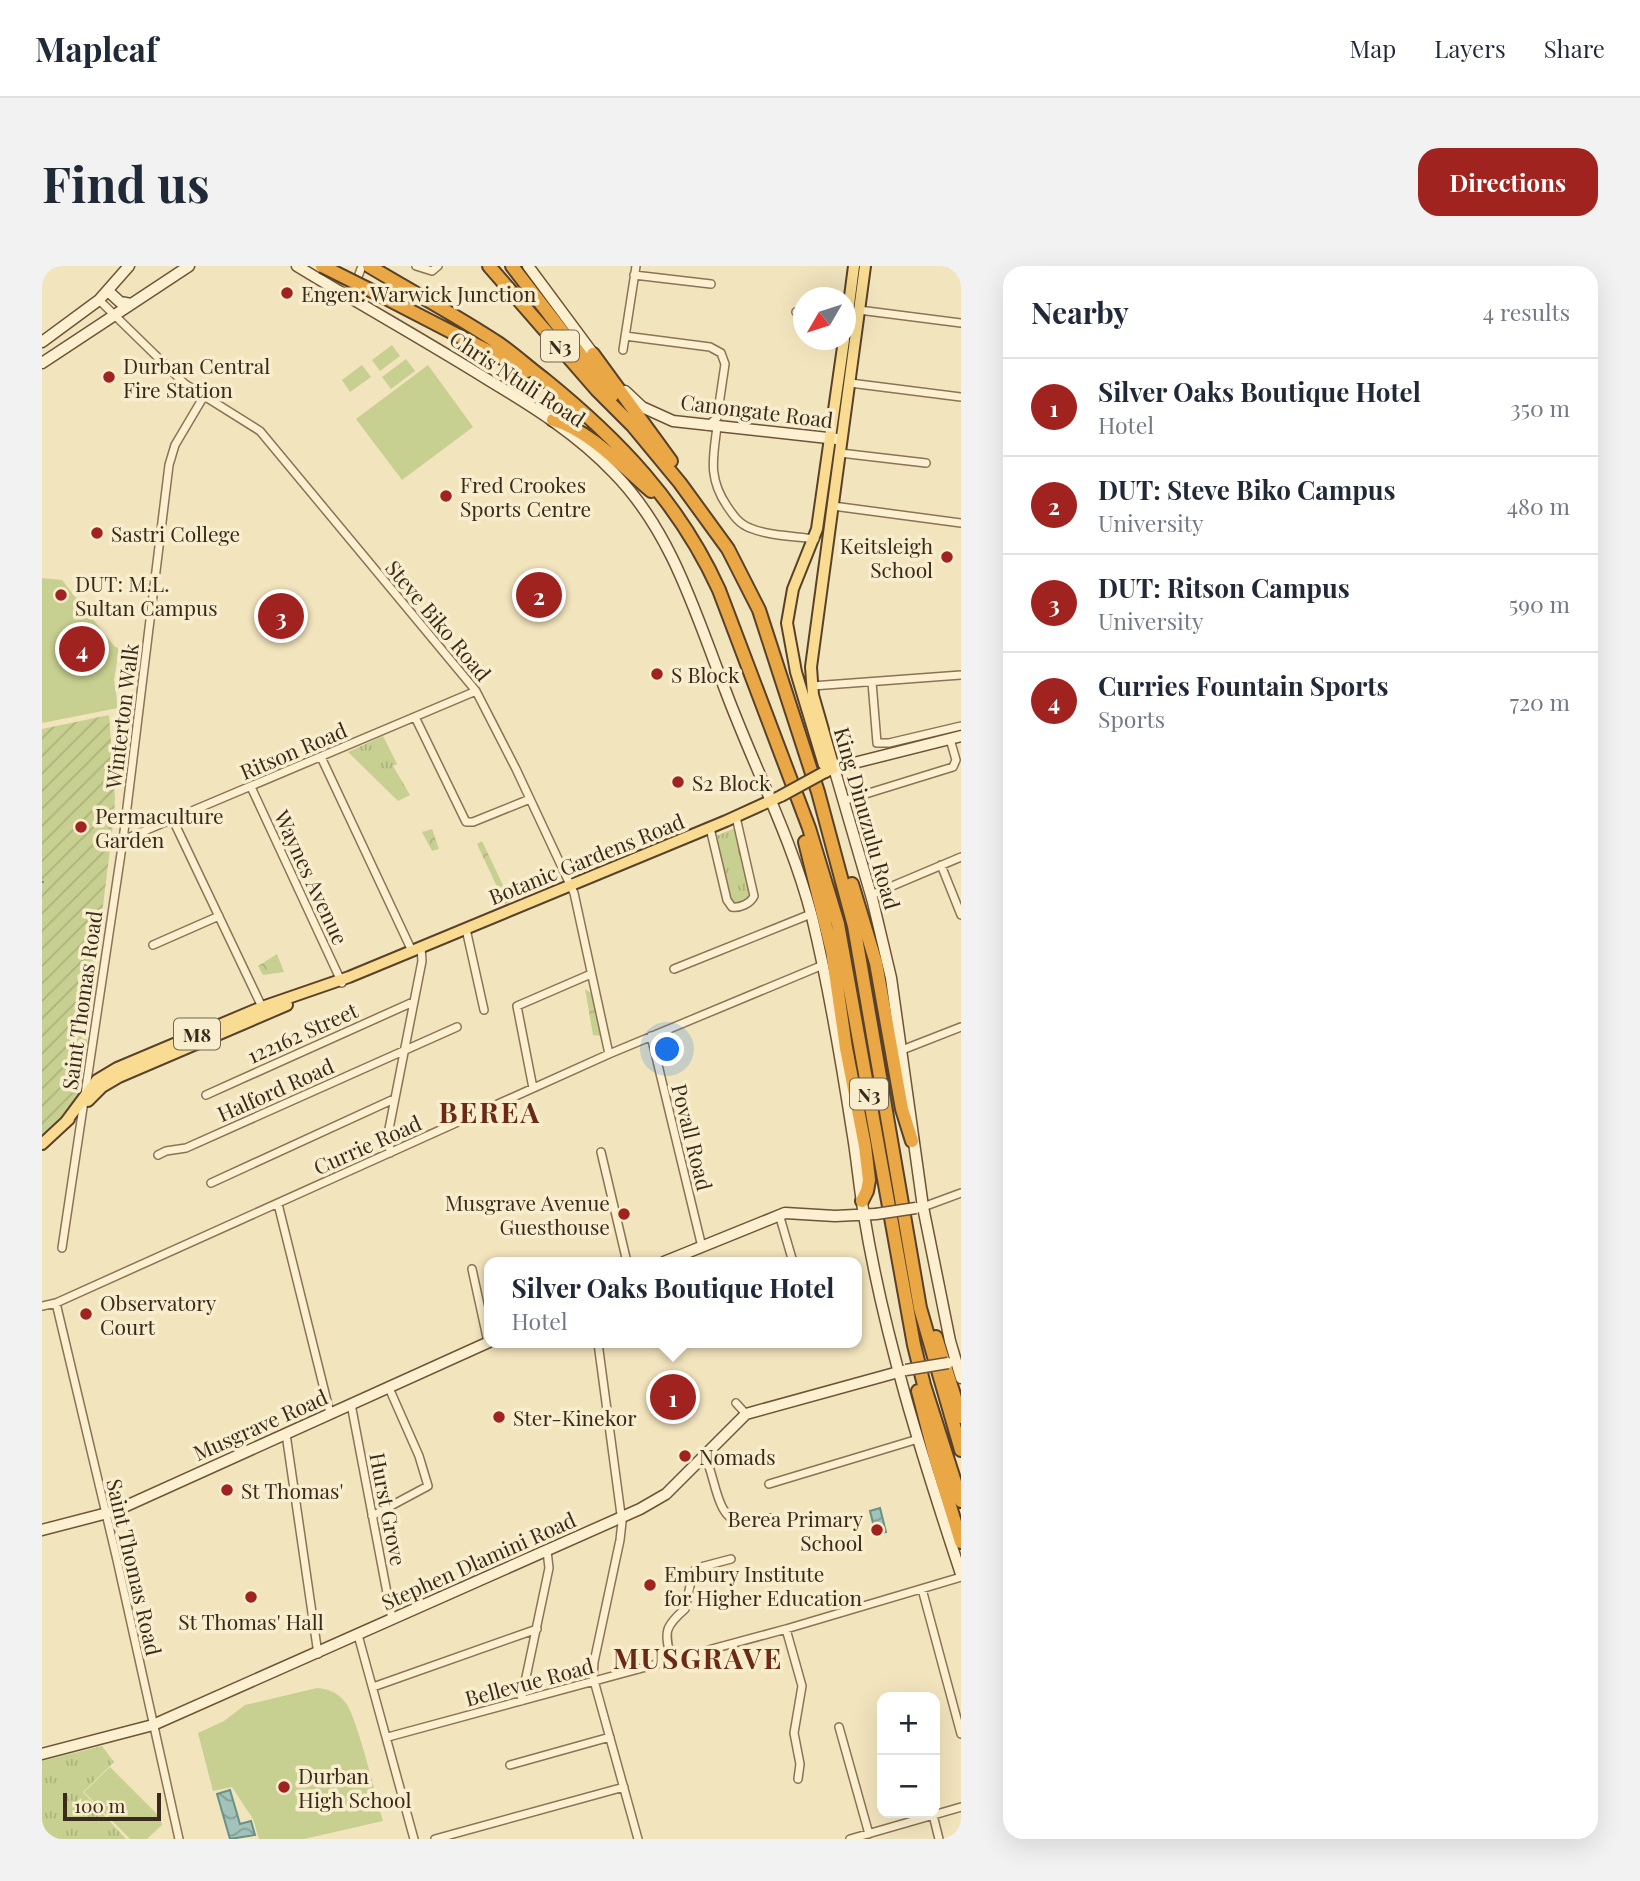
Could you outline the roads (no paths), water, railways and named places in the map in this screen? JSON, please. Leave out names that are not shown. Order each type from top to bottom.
[{"type":"highway","points":[[322,266],[540,376]]},
{"type":"highway","name":"N3","points":[[369,266],[495,341],[621,446],[673,508],[705,559],[801,806],[844,951],[902,1288],[924,1385],[961,1501]]},
{"type":"highway","name":"N3","points":[[489,266],[681,483],[728,549],[759,610],[818,792],[859,948],[927,1335],[961,1450]]},
{"type":"highway","points":[[512,266],[632,425]]},
{"type":"highway","points":[[593,354],[667,455],[681,483]]},
{"type":"highway","points":[[553,420],[564,422],[583,434],[673,508]]},
{"type":"highway","points":[[818,792],[829,812],[876,963],[902,1109],[912,1141]]},
{"type":"highway","points":[[801,806],[803,835],[832,951],[865,1146],[869,1180],[862,1201]]},
{"type":"highway","points":[[914,1267],[927,1299],[961,1417]]},
{"type":"highway","points":[[902,1288],[916,1385],[961,1542]]},
{"type":"main road","points":[[42,342],[99,300],[129,266]]},
{"type":"main road","points":[[44,360],[189,266]]},
{"type":"main road","name":"Chris Ntuli Road","points":[[297,266],[553,420],[583,443],[617,475],[656,527],[679,571],[733,712],[776,799]]},
{"type":"main road","name":"Canongate Road","points":[[528,266],[593,354],[626,393],[654,414],[673,421],[713,423],[729,429],[836,439]]},
{"type":"main road","points":[[851,287],[854,266]]},
{"type":"main road","name":"King Dinuzulu Road","points":[[865,266],[849,383],[814,539],[793,589],[788,623],[796,673],[828,771],[843,801],[871,895],[891,978],[920,1208],[961,1378]]},
{"type":"main road","points":[[108,291],[120,302],[131,304]]},
{"type":"main road","name":"King Dinuzulu Road","points":[[828,771],[811,686],[811,667],[840,453],[836,439],[843,350]]},
{"type":"main road","name":"M8","points":[[828,771],[961,736]]},
{"type":"main road","name":"Botanic Gardens Road","points":[[42,1144],[102,1087],[119,1077],[344,979],[736,817],[828,771]]},
{"type":"main road","points":[[776,799],[811,914],[823,965],[853,1132],[864,1215],[918,1439],[961,1575]]},
{"type":"main road","name":"Botanic Gardens Road","points":[[83,1106],[93,1077],[262,1007],[344,979]]},
{"type":"main road","points":[[677,1257],[779,1214],[790,1212],[835,1216],[864,1215],[920,1208]]},
{"type":"main road","name":"Musgrave Road","points":[[42,1530],[106,1514],[484,1344]]},
{"type":"main road","name":"Stephen Dlamini Road","points":[[42,1754],[153,1725],[622,1518],[662,1497],[746,1414],[903,1371],[955,1362]]},
{"type":"street","points":[[355,299],[355,285],[362,266]]},
{"type":"street","points":[[416,266],[432,271],[438,266]]},
{"type":"street","points":[[623,350],[635,270],[711,284]]},
{"type":"street","name":"Steve Biko Road","points":[[99,300],[185,384],[260,431],[476,691],[571,885],[609,1054]]},
{"type":"street","points":[[859,310],[961,323]]},
{"type":"street","points":[[625,336],[718,350],[723,356],[724,364],[713,423],[713,474],[719,493],[735,518],[749,528],[814,539]]},
{"type":"street","points":[[849,383],[961,397]]},
{"type":"street","name":"Winterton Walk","points":[[123,840],[169,464],[175,445],[204,396]]},
{"type":"street","points":[[840,453],[926,463]]},
{"type":"street","points":[[833,506],[961,523]]},
{"type":"street","points":[[811,686],[961,675]]},
{"type":"street","points":[[872,681],[877,743],[889,743],[961,726]]},
{"type":"street","name":"Ritson Road","points":[[123,840],[476,691]]},
{"type":"street","points":[[415,717],[463,818],[468,823],[530,799]]},
{"type":"street","points":[[843,801],[953,767],[956,760],[950,739]]},
{"type":"street","points":[[321,757],[422,961],[387,1139],[390,1153]]},
{"type":"street","name":"Waynes Avenue","points":[[251,787],[344,979]]},
{"type":"street","points":[[710,828],[727,900],[734,907],[748,903],[753,899],[753,891],[736,817]]},
{"type":"street","points":[[173,820],[262,1007]]},
{"type":"street","name":"Saint Thomas Road","points":[[93,1077],[113,901],[123,840]]},
{"type":"street","points":[[871,895],[961,857]]},
{"type":"street","points":[[941,865],[961,915]]},
{"type":"street","points":[[674,968],[811,914]]},
{"type":"street","points":[[153,945],[219,916]]},
{"type":"street","points":[[466,929],[484,1010]]},
{"type":"street","name":"Currie Road","points":[[42,1306],[56,1303],[609,1054],[823,965]]},
{"type":"street","points":[[533,1088],[518,1005],[591,974]]},
{"type":"street","name":"122162 Street","points":[[206,1095],[413,1002]]},
{"type":"street","name":"Halford Road","points":[[158,1155],[187,1148],[457,1027]]},
{"type":"street","points":[[902,1051],[961,1027]]},
{"type":"street","name":"Povall Road","points":[[651,1036],[702,1247]]},
{"type":"street","points":[[211,1183],[394,1099]]},
{"type":"street","name":"Saint Thomas Road","points":[[62,1248],[83,1106]]},
{"type":"street","points":[[601,1152],[626,1257]]},
{"type":"street","points":[[920,1208],[961,1192]]},
{"type":"street","points":[[278,1204],[330,1413]]},
{"type":"street","points":[[779,1214],[792,1257]]},
{"type":"street","points":[[472,1269],[484,1321]]},
{"type":"street","name":"Saint Thomas Road","points":[[56,1303],[179,1839]]},
{"type":"street","points":[[599,1348],[622,1518],[620,1540],[594,1662],[594,1682],[637,1839]]},
{"type":"street","points":[[372,1516],[428,1486],[419,1456],[389,1388]]},
{"type":"street","points":[[736,1403],[746,1414]]},
{"type":"street","name":"Hurst Grove","points":[[351,1404],[392,1619]]},
{"type":"street","points":[[286,1434],[318,1654]]},
{"type":"street","points":[[769,1484],[918,1439]]},
{"type":"street","points":[[704,1455],[710,1466],[721,1506],[727,1515],[739,1522],[770,1518]]},
{"type":"street","points":[[521,1701],[549,1565],[547,1551]]},
{"type":"street","points":[[671,1660],[667,1636],[672,1619],[685,1609],[693,1572],[697,1568],[732,1559]]},
{"type":"street","name":"Bellevue Road","points":[[388,1737],[786,1629],[922,1590],[961,1575]]},
{"type":"street","points":[[922,1590],[961,1734]]},
{"type":"street","points":[[373,1687],[537,1629]]},
{"type":"street","points":[[786,1629],[802,1686],[794,1733],[800,1764],[798,1779]]},
{"type":"street","points":[[358,1635],[414,1839]]},
{"type":"street","points":[[839,1727],[870,1834]]},
{"type":"street","points":[[510,1765],[610,1737]]},
{"type":"street","points":[[435,1839],[624,1787]]},
{"type":"street","points":[[940,1813],[961,1807]]},
{"type":"street","points":[[850,1839],[923,1818]]},
{"type":"street","points":[[934,1818],[939,1839]]},
{"type":"water","points":[[880,1508],[886,1532],[876,1535],[870,1511]]},
{"type":"water","points":[[230,1790],[240,1824],[251,1821],[255,1835],[230,1839],[217,1794]]},
{"type":"place","name":"Engen: Warwick Junction","points":[[287,293]]},
{"type":"place","name":"Durban Central Fire Station","points":[[109,377]]},
{"type":"place","name":"Fred Crookes Sports Centre","points":[[446,496]]},
{"type":"place","name":"Sastri College","points":[[97,533]]},
{"type":"place","name":"Keitsleigh School","points":[[947,557]]},
{"type":"place","name":"DUT: M.L. Sultan Campus","points":[[61,595]]},
{"type":"place","name":"DUT: Steve Biko Campus","points":[[539,595]]},
{"type":"place","name":"DUT: Ritson Campus","points":[[281,616]]},
{"type":"place","name":"Curries Fountain Sports","points":[[82,649]]},
{"type":"place","name":"S Block","points":[[657,674]]},
{"type":"place","name":"S2 Block","points":[[678,782]]},
{"type":"place","name":"Permaculture Garden","points":[[81,827]]},
{"type":"place","name":"Musgrave Avenue Guesthouse","points":[[624,1214]]},
{"type":"place","name":"Observatory Court","points":[[86,1314]]},
{"type":"place","name":"Silver Oaks Boutique Hotel","points":[[673,1397]]},
{"type":"place","name":"Ster-Kinekor","points":[[499,1417]]},
{"type":"place","name":"Nomads","points":[[685,1456]]},
{"type":"place","name":"St Thomas'","points":[[227,1490]]},
{"type":"place","name":"Berea Primary School","points":[[877,1530]]},
{"type":"place","name":"Embury Institute for Higher Education","points":[[650,1585]]},
{"type":"place","name":"St Thomas' Hall","points":[[251,1597]]},
{"type":"place","name":"Durban High School","points":[[284,1787]]},
{"type":"district","name":"BEREA","points":[[490,1111]]},
{"type":"district","name":"MUSGRAVE","points":[[698,1657]]}]
